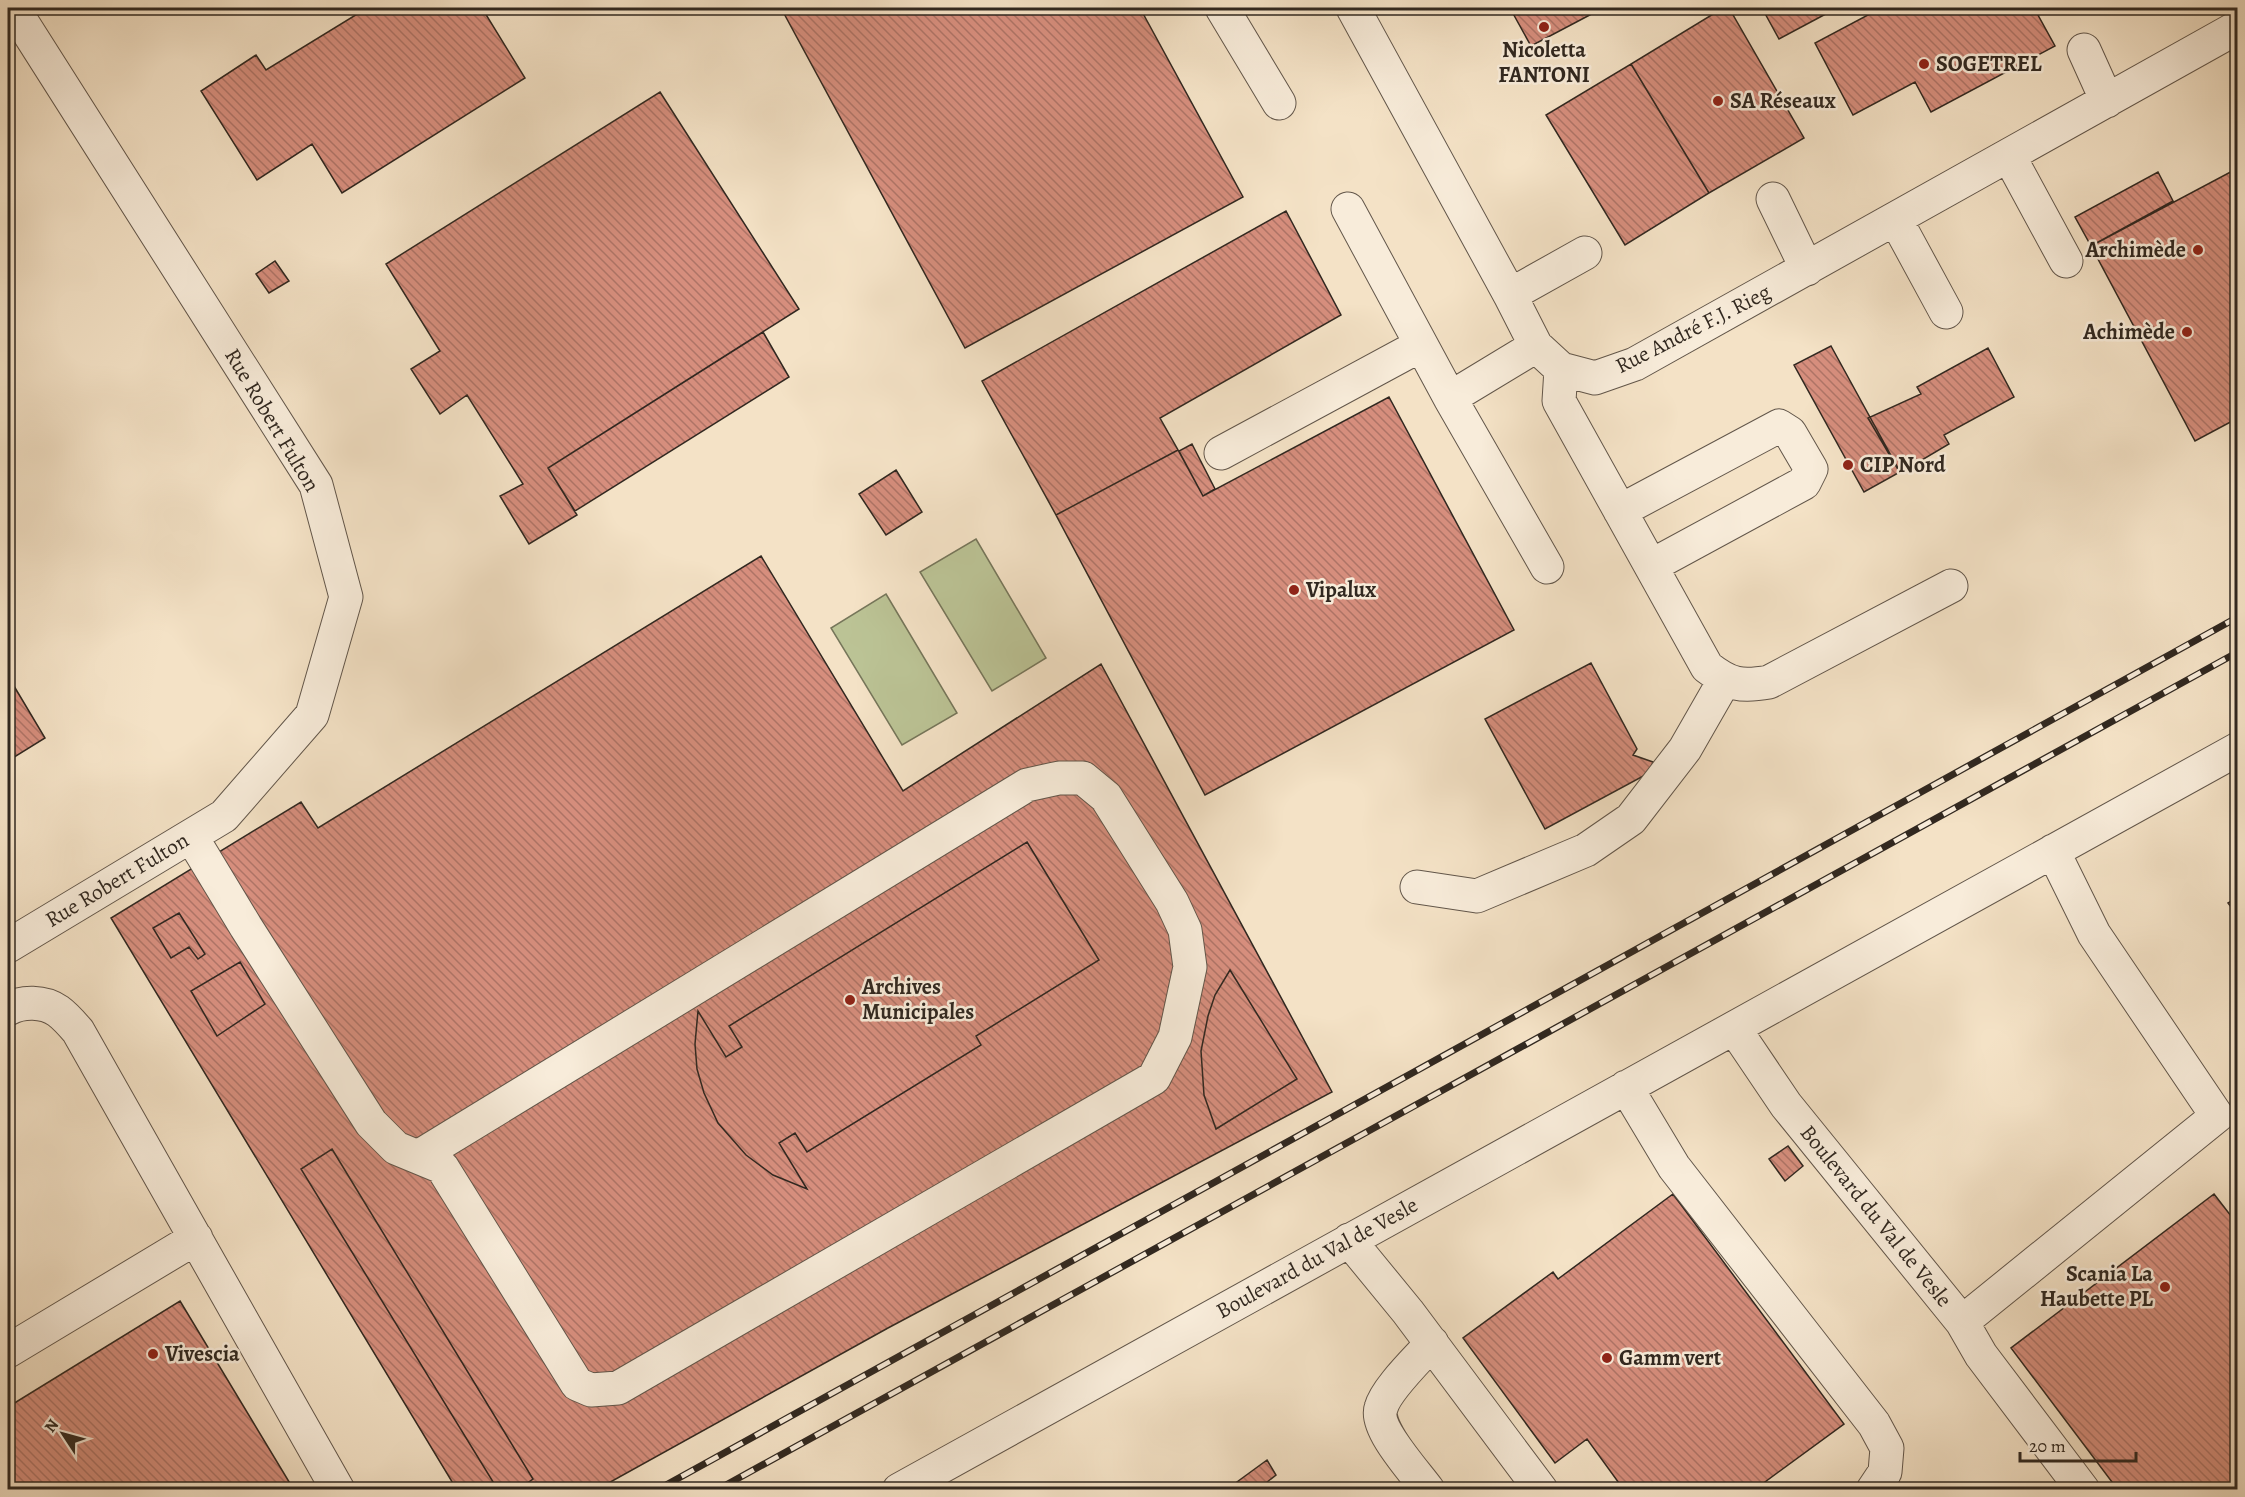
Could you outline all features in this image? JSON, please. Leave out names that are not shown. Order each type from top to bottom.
[{"type":"street","name":"Rue Robert Fulton","points":[[8,946],[224,816],[312,715],[346,597],[316,485],[13,8]]},
{"type":"street","points":[[1222,8],[1279,103]]},
{"type":"street","name":"Rue André F.J. Rieg","points":[[1359,10],[1536,346],[1561,369],[1595,378],[1635,364],[1896,220],[2107,101],[2232,26]]},
{"type":"street","points":[[2084,50],[2107,101]]},
{"type":"street","points":[[2009,156],[2066,261]]},
{"type":"street","points":[[1773,199],[1807,269]]},
{"type":"street","points":[[1348,209],[1450,398],[1547,567]]},
{"type":"street","points":[[1896,220],[1946,312]]},
{"type":"street","points":[[1510,295],[1585,253]]},
{"type":"street","points":[[1221,453],[1421,345]]},
{"type":"street","points":[[1450,398],[1536,346]]},
{"type":"street","points":[[1561,369],[1559,401],[1707,667],[1724,681],[1747,686],[1769,682],[1951,586]]},
{"type":"street","points":[[1620,511],[1779,426],[1790,433],[1811,469],[1804,483],[1651,566]]},
{"type":"street","points":[[1417,887],[1477,896],[1586,850],[1631,819],[1685,749],[1724,681]]},
{"type":"street","name":"Boulevard du Val de Vesle","points":[[899,1490],[2238,749]]},
{"type":"street","points":[[191,836],[371,1123],[396,1148],[442,1167],[577,1384],[591,1390],[618,1388],[1154,1078],[1175,1037],[1190,967],[1185,930],[1172,902],[1106,797],[1083,778],[1059,777],[1027,785],[418,1157]]},
{"type":"street","name":"Boulevard du Val de Vesle","points":[[1734,1028],[1786,1105],[1962,1322],[2227,1122],[2094,934],[2053,851]]},
{"type":"street","points":[[8,1009],[14,1005],[33,1002],[57,1010],[78,1031],[338,1490]]},
{"type":"street","points":[[1626,1087],[1674,1167],[1874,1424],[1887,1448],[1885,1472],[1875,1489]]},
{"type":"street","points":[[8,1351],[196,1238]]},
{"type":"street","points":[[1349,1240],[1432,1343],[1541,1490]]},
{"type":"street","points":[[1962,1322],[1981,1355],[2083,1490]]},
{"type":"street","points":[[1428,1490],[1382,1428],[1380,1410],[1385,1397],[1432,1343]]},
{"type":"green space","points":[[976,539],[1046,658],[992,691],[920,572]]},
{"type":"green space","points":[[886,594],[957,713],[902,745],[831,628]]},
{"type":"building","points":[[367,8],[482,8],[525,78],[342,193],[312,144],[257,180],[201,91],[256,55],[266,70]]},
{"type":"building","points":[[781,8],[1140,8],[1243,197],[965,348]]},
{"type":"building","name":"Nicoletta FANTONI","points":[[1510,8],[1603,8],[1531,46]]},
{"type":"building","name":"SA Réseaux","points":[[1723,8],[1729,8],[1804,138],[1709,193],[1631,64]]},
{"type":"building","points":[[1762,8],[1837,8],[1779,39]]},
{"type":"building","name":"SOGETREL","points":[[1881,8],[2053,8],[2038,15],[2055,46],[1931,112],[1915,82],[1853,115],[1815,43]]},
{"type":"building","points":[[1631,64],[1709,193],[1625,245],[1546,115]]},
{"type":"building","points":[[660,92],[799,309],[548,468],[577,515],[529,544],[500,496],[523,484],[467,395],[440,414],[411,369],[440,351],[386,264]]},
{"type":"building","name":"Achimède","points":[[2238,168],[2238,418],[2195,441],[2091,246]]},
{"type":"building","points":[[2158,172],[2173,201],[2091,246],[2075,217]]},
{"type":"building","points":[[1286,211],[1341,315],[1160,418],[1178,450],[1056,515],[982,381]]},
{"type":"building","points":[[275,261],[289,281],[269,293],[256,274]]},
{"type":"building","points":[[763,332],[789,377],[575,511],[548,468]]},
{"type":"building","points":[[1831,346],[1900,472],[1864,492],[1794,365]]},
{"type":"building","points":[[1988,348],[2014,397],[1944,435],[1949,444],[1900,473],[1868,418],[1921,394],[1917,387]]},
{"type":"building","name":"Vipalux","points":[[1389,397],[1514,630],[1205,795],[1056,515],[1178,450],[1203,496]]},
{"type":"building","points":[[1192,444],[1215,489],[1203,496],[1179,451]]},
{"type":"building","points":[[896,470],[922,512],[886,535],[859,494]]},
{"type":"building","name":"Archives Municipales","points":[[761,556],[903,791],[1101,664],[1332,1092],[888,1328],[596,1490],[457,1490],[111,918],[301,802],[318,828]]},
{"type":"building","points":[[1591,663],[1637,749],[1633,755],[1653,762],[1649,773],[1545,829],[1485,719]]},
{"type":"building","points":[[8,676],[45,738],[8,761]]},
{"type":"building","points":[[1027,842],[1099,960],[976,1036],[981,1045],[807,1152],[795,1133],[779,1143],[807,1189],[773,1175],[746,1155],[718,1123],[704,1093],[697,1069],[695,1044],[698,1011],[726,1057],[742,1047],[729,1026]]},
{"type":"building","points":[[2238,897],[2238,916],[2228,903]]},
{"type":"building","points":[[179,913],[205,954],[198,959],[189,947],[171,958],[153,928]]},
{"type":"building","points":[[240,962],[265,1004],[217,1036],[191,991]]},
{"type":"building","points":[[1230,970],[1297,1079],[1216,1129],[1204,1095],[1201,1051],[1215,995]]},
{"type":"building","points":[[1788,1146],[1803,1166],[1785,1181],[1769,1159]]},
{"type":"building","points":[[332,1149],[533,1479],[517,1490],[498,1490],[301,1169]]},
{"type":"building","points":[[1673,1194],[1844,1424],[1754,1490],[1624,1490],[1587,1439],[1555,1463],[1463,1338],[1553,1272],[1558,1279]]},
{"type":"building","name":"Scania La Haubette PL","points":[[2214,1194],[2238,1225],[2238,1490],[2118,1490],[2011,1348]]},
{"type":"building","name":"Vivescia","points":[[180,1301],[294,1490],[8,1490],[8,1407]]},
{"type":"building","points":[[1267,1460],[1276,1475],[1257,1490],[1226,1490]]},
{"type":"railway","points":[[657,1490],[2238,617]]},
{"type":"railway","points":[[717,1490],[2238,652]]},
{"type":"place","name":"Nicoletta FANTONI","points":[[1544,27]]},
{"type":"place","name":"SOGETREL","points":[[1924,64]]},
{"type":"place","name":"SA Réseaux","points":[[1718,101]]},
{"type":"place","name":"Archimède","points":[[2198,250]]},
{"type":"place","name":"Achimède","points":[[2187,332]]},
{"type":"place","name":"CIP Nord","points":[[1848,465]]},
{"type":"place","name":"Vipalux","points":[[1294,590]]},
{"type":"place","name":"Archives Municipales","points":[[850,1000]]},
{"type":"place","name":"Scania La Haubette PL","points":[[2165,1287]]},
{"type":"place","name":"Vivescia","points":[[153,1354]]},
{"type":"place","name":"Gamm vert","points":[[1607,1358]]}]
